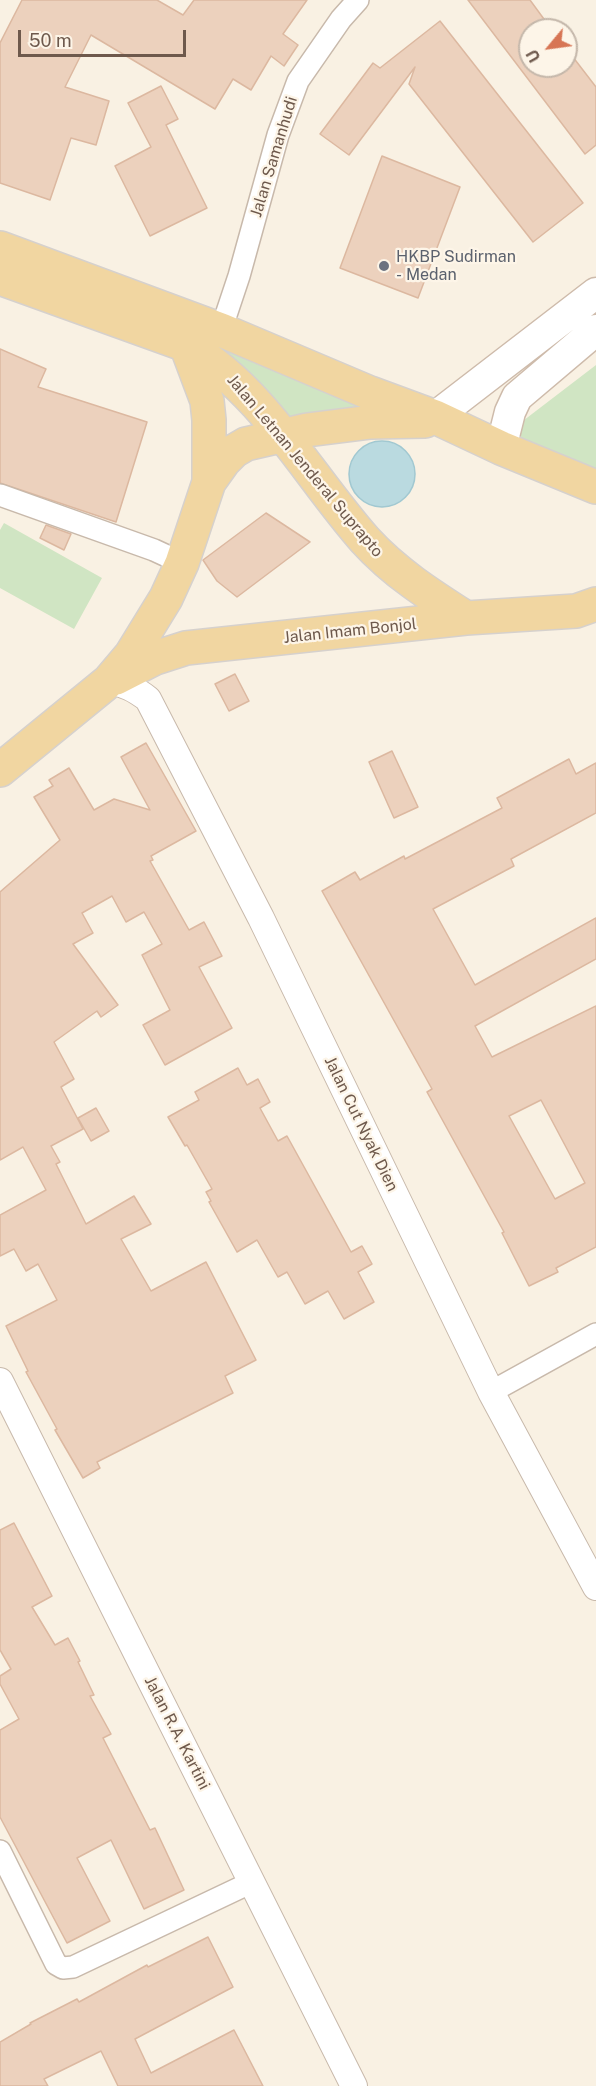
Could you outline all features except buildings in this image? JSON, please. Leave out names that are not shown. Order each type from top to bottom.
[{"type":"main road","points":[[0,249],[221,330],[370,393],[435,417],[501,448],[596,487]]},
{"type":"main road","name":"Jalan Letnan Jenderal Suprapto","points":[[0,278],[186,345],[225,371],[282,434],[364,539],[394,570],[466,618]]},
{"type":"main road","name":"Jalan Imam Bonjol","points":[[0,770],[109,681],[131,655],[166,598],[182,563],[209,482],[234,450],[246,444],[282,434],[371,422],[427,421],[596,293]]},
{"type":"main road","points":[[501,448],[510,412],[517,397],[596,330]]},
{"type":"main road","name":"Jalan Imam Bonjol","points":[[186,345],[207,402],[209,482]]},
{"type":"main road","name":"Jalan Imam Bonjol","points":[[109,681],[155,658],[186,648],[591,605]]},
{"type":"street","name":"Jalan Samanhudi","points":[[221,330],[239,276],[278,135],[298,81],[341,19],[358,0]]},
{"type":"street","points":[[0,495],[154,550],[182,563]]},
{"type":"street","name":"Jalan Cut Nyak Dien","points":[[109,681],[125,684],[148,699],[261,918],[491,1392],[596,1587]]},
{"type":"street","points":[[491,1392],[596,1334]]},
{"type":"street","name":"Jalan R.A. Kartini","points":[[0,1381],[354,2086]]},
{"type":"street","points":[[0,1851],[56,1964],[63,1968],[73,1966],[252,1882]]},
{"type":"green space","points":[[200,340],[366,410],[285,425]]},
{"type":"green space","points":[[596,365],[596,476],[520,444],[515,427]]},
{"type":"green space","points":[[4,523],[102,578],[74,629],[0,588],[0,530]]},
{"type":"water","points":[[375,441],[389,441],[401,446],[410,455],[415,474],[413,487],[406,498],[389,507],[375,507],[363,502],[354,493],[349,481],[349,467],[354,455],[363,446]]},
{"type":"place","name":"HKBP Sudirman - Medan","points":[[384,266]]}]
